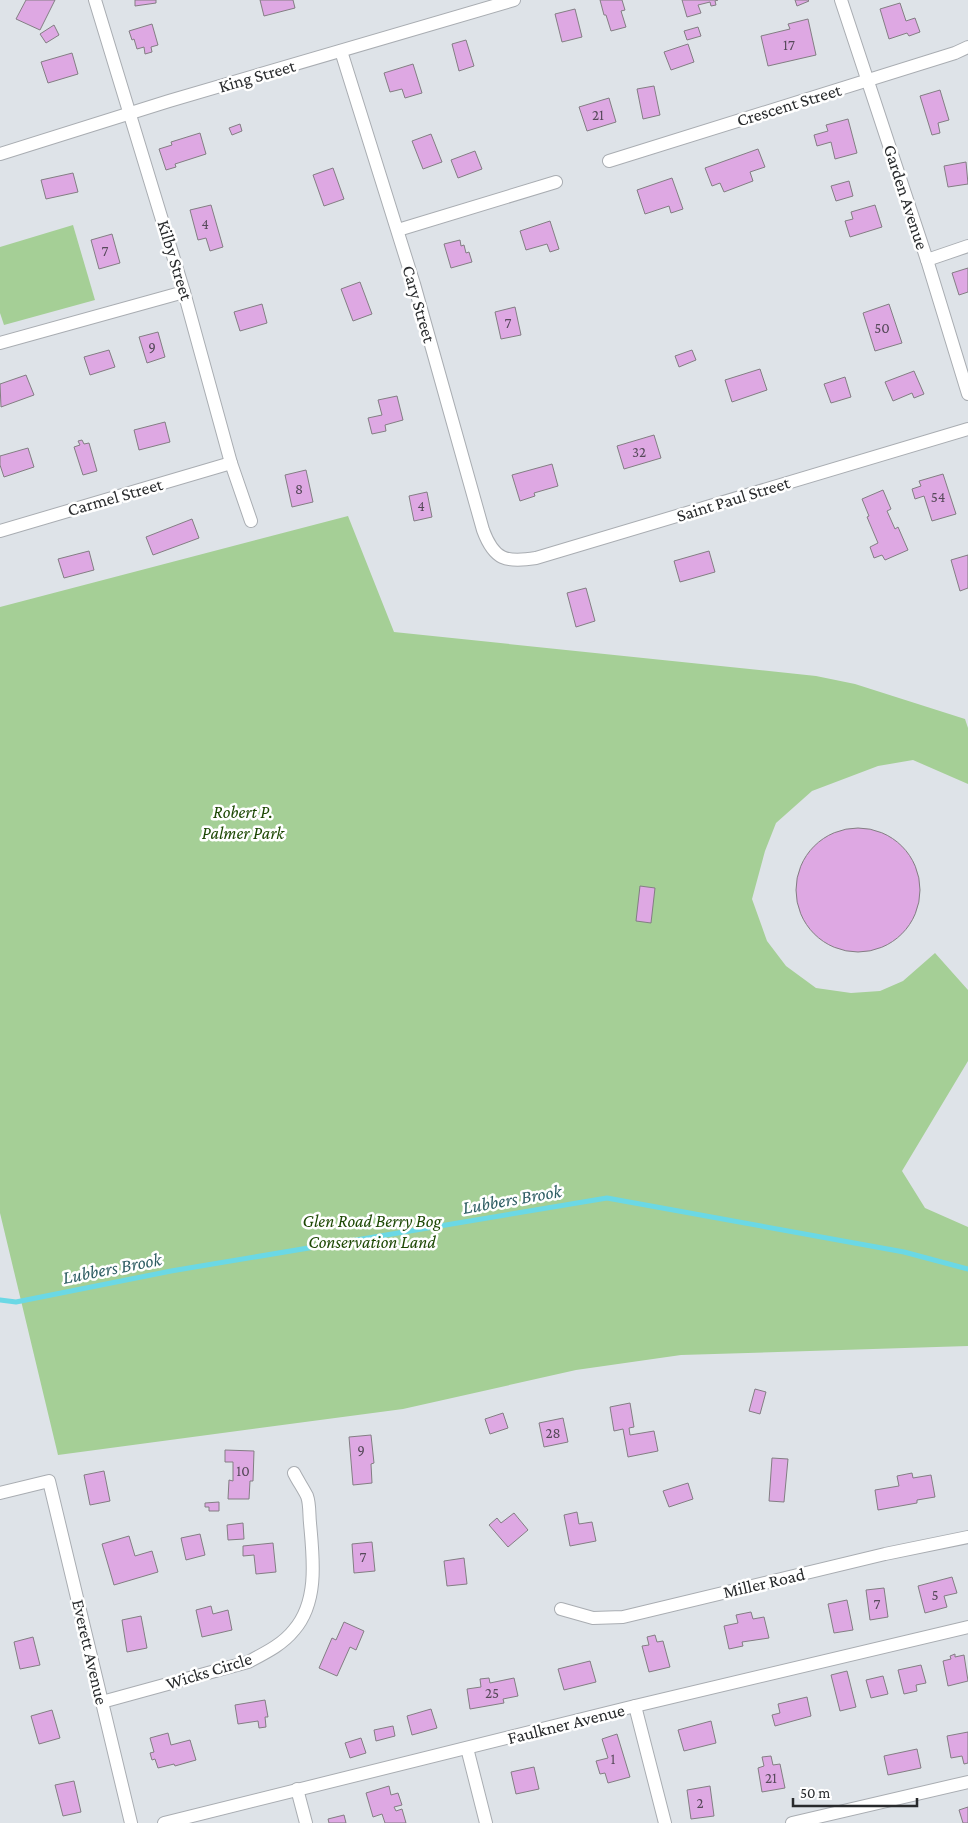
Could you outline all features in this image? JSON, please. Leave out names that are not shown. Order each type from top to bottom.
[{"type":"street","name":"Kilby Street","points":[[95,0],[184,292],[231,463],[251,521]]},
{"type":"street","name":"King Street","points":[[0,154],[514,0]]},
{"type":"street","name":"Garden Avenue","points":[[841,0],[968,394]]},
{"type":"street","name":"Crescent Street","points":[[609,161],[867,81],[955,53],[968,47]]},
{"type":"street","name":"Cary Street","points":[[342,51],[398,230],[483,530],[489,545],[498,555]]},
{"type":"street","points":[[398,230],[556,182]]},
{"type":"street","points":[[926,260],[968,246]]},
{"type":"street","points":[[0,342],[184,292]]},
{"type":"street","name":"Saint Paul Street","points":[[498,555],[508,560],[516,561],[536,558],[968,429]]},
{"type":"street","name":"Carmel Street","points":[[0,531],[231,463]]},
{"type":"street","name":"Wicks Circle","points":[[102,1702],[248,1662],[267,1653],[295,1629],[306,1611],[311,1590],[313,1567],[307,1498],[294,1473]]},
{"type":"street","name":"Everett Avenue","points":[[0,1493],[49,1481],[131,1823]]},
{"type":"street","name":"Miller Road","points":[[561,1609],[593,1618],[623,1617],[885,1554],[968,1537]]},
{"type":"street","name":"Faulkner Avenue","points":[[164,1823],[635,1706],[968,1627]]},
{"type":"street","points":[[635,1706],[665,1823]]},
{"type":"street","points":[[467,1748],[486,1823]]},
{"type":"street","points":[[792,1823],[968,1782]]},
{"type":"street","points":[[297,1789],[306,1823]]},
{"type":"green space","points":[[73,225],[95,300],[4,325],[0,313],[0,247]]},
{"type":"green space","points":[[348,516],[394,632],[816,676],[855,684],[965,719],[968,728],[968,784],[913,760],[878,766],[812,791],[776,823],[765,851],[752,899],[767,941],[786,966],[816,988],[851,993],[880,991],[903,981],[935,953],[968,990],[968,1061],[902,1171],[925,1208],[968,1227],[968,1346],[681,1355],[576,1370],[403,1409],[58,1455],[0,1213],[0,607]]},
{"type":"building","points":[[26,0],[55,0],[40,30],[16,19]]},
{"type":"building","points":[[135,0],[156,0],[156,3],[135,6]]},
{"type":"building","points":[[260,0],[293,0],[295,8],[264,16]]},
{"type":"building","points":[[600,0],[622,0],[625,10],[621,11],[626,27],[611,31]]},
{"type":"building","points":[[682,0],[718,0],[715,1],[716,5],[711,6],[710,2],[698,5],[701,13],[687,17]]},
{"type":"building","points":[[795,0],[808,0],[809,1],[797,6]]},
{"type":"building","points":[[900,3],[906,21],[915,18],[920,32],[909,36],[907,33],[889,39],[880,9]]},
{"type":"building","points":[[575,9],[582,37],[562,42],[555,14]]},
{"type":"building","points":[[808,19],[816,55],[768,66],[761,36],[790,29],[788,24]]},
{"type":"building","points":[[152,24],[158,45],[151,47],[152,52],[145,54],[144,47],[137,49],[129,31]]},
{"type":"building","points":[[54,25],[59,35],[46,43],[40,34]]},
{"type":"building","points":[[698,27],[701,36],[687,40],[684,31]]},
{"type":"building","points":[[466,40],[474,66],[459,71],[452,44]]},
{"type":"building","points":[[688,44],[694,62],[671,70],[664,52]]},
{"type":"building","points":[[72,53],[78,74],[48,83],[41,62]]},
{"type":"building","points":[[413,64],[422,93],[405,98],[402,89],[390,92],[384,73]]},
{"type":"building","points":[[654,86],[660,115],[643,119],[637,89]]},
{"type":"building","points":[[940,90],[949,120],[938,123],[940,133],[932,135],[920,96]]},
{"type":"building","points":[[609,98],[616,122],[587,131],[579,107]]},
{"type":"building","points":[[848,119],[857,153],[835,159],[831,142],[817,146],[814,135],[828,131],[826,125]]},
{"type":"building","points":[[240,124],[242,131],[232,135],[229,128]]},
{"type":"building","points":[[200,133],[206,154],[175,164],[176,167],[166,170],[159,149],[172,145],[171,142]]},
{"type":"building","points":[[431,134],[442,162],[423,169],[412,141]]},
{"type":"building","points":[[758,149],[765,167],[750,172],[753,181],[724,192],[720,183],[712,186],[705,168]]},
{"type":"building","points":[[475,151],[482,169],[458,178],[451,160]]},
{"type":"building","points":[[966,162],[968,184],[948,187],[944,166]]},
{"type":"building","points":[[333,168],[344,199],[324,206],[313,175]]},
{"type":"building","points":[[73,173],[78,192],[46,199],[41,180]]},
{"type":"building","points":[[672,178],[683,209],[671,213],[669,206],[645,214],[637,190]]},
{"type":"building","points":[[849,181],[853,196],[836,201],[831,186]]},
{"type":"building","points":[[211,205],[223,247],[210,251],[206,238],[198,240],[190,210]]},
{"type":"building","points":[[875,205],[882,227],[850,237],[845,221],[853,219],[851,212]]},
{"type":"building","points":[[550,221],[559,249],[550,252],[547,244],[526,250],[520,231]]},
{"type":"building","points":[[112,234],[120,263],[99,269],[91,240]]},
{"type":"building","points":[[460,240],[461,246],[464,245],[466,253],[469,252],[472,262],[451,268],[444,244]]},
{"type":"building","points":[[968,268],[968,292],[959,295],[952,273]]},
{"type":"building","points":[[360,282],[372,314],[353,321],[341,289]]},
{"type":"building","points":[[262,304],[267,323],[240,331],[234,312]]},
{"type":"building","points":[[889,304],[902,343],[875,351],[863,313]]},
{"type":"building","points":[[515,307],[521,335],[501,339],[495,312]]},
{"type":"building","points":[[158,332],[165,357],[147,363],[139,337]]},
{"type":"building","points":[[109,350],[115,367],[90,375],[84,357]]},
{"type":"building","points":[[692,350],[696,360],[679,367],[675,356]]},
{"type":"building","points":[[760,369],[767,390],[732,402],[725,380]]},
{"type":"building","points":[[914,371],[924,394],[914,398],[912,393],[893,401],[885,382]]},
{"type":"building","points":[[26,375],[34,395],[1,407],[0,384]]},
{"type":"building","points":[[845,377],[851,397],[831,403],[824,384]]},
{"type":"building","points":[[397,396],[403,420],[385,425],[386,431],[372,434],[368,418],[382,415],[378,400]]},
{"type":"building","points":[[165,422],[170,442],[139,450],[134,430]]},
{"type":"building","points":[[654,435],[661,458],[624,469],[617,446]]},
{"type":"building","points":[[82,440],[84,444],[89,443],[97,471],[83,475],[74,447],[80,445],[78,441]]},
{"type":"building","points":[[28,448],[34,467],[4,477],[0,465],[0,456]]},
{"type":"building","points":[[552,464],[558,486],[534,493],[535,496],[520,501],[512,475]]},
{"type":"building","points":[[306,470],[313,502],[292,507],[285,475]]},
{"type":"building","points":[[943,474],[956,514],[932,521],[924,496],[915,499],[912,489],[921,486],[919,481]]},
{"type":"building","points":[[883,490],[891,509],[887,511],[895,529],[898,527],[908,550],[885,560],[882,555],[874,558],[870,547],[878,543],[862,499]]},
{"type":"building","points":[[427,492],[432,517],[414,521],[409,496]]},
{"type":"building","points":[[192,519],[199,538],[153,555],[146,537]]},
{"type":"building","points":[[89,551],[94,570],[64,578],[58,559]]},
{"type":"building","points":[[709,551],[715,572],[680,582],[674,561]]},
{"type":"building","points":[[968,555],[968,588],[960,591],[951,560]]},
{"type":"building","points":[[586,588],[595,621],[576,627],[567,593]]},
{"type":"building","points":[[858,828],[882,832],[902,846],[916,866],[920,890],[916,914],[902,934],[882,948],[858,952],[834,948],[814,934],[800,914],[796,890],[800,866],[814,846],[834,832]]},
{"type":"building","points":[[640,886],[655,888],[651,923],[636,921]]},
{"type":"building","points":[[755,1389],[766,1392],[760,1414],[749,1411]]},
{"type":"building","points":[[630,1403],[634,1427],[629,1428],[630,1435],[654,1431],[658,1451],[628,1457],[623,1429],[614,1431],[610,1407]]},
{"type":"building","points":[[503,1413],[508,1428],[490,1434],[485,1419]]},
{"type":"building","points":[[563,1418],[568,1442],[544,1447],[539,1423]]},
{"type":"building","points":[[371,1435],[374,1463],[371,1464],[372,1483],[353,1485],[349,1437]]},
{"type":"building","points":[[225,1450],[254,1451],[253,1481],[250,1481],[249,1499],[228,1499],[229,1480],[233,1481],[233,1462],[225,1462]]},
{"type":"building","points":[[772,1458],[788,1459],[784,1502],[769,1501]]},
{"type":"building","points":[[104,1471],[110,1501],[90,1505],[84,1475]]},
{"type":"building","points":[[912,1473],[913,1478],[931,1475],[935,1497],[917,1500],[917,1503],[878,1510],[875,1490],[899,1486],[897,1476]]},
{"type":"building","points":[[688,1483],[693,1499],[669,1507],[663,1491]]},
{"type":"building","points":[[219,1502],[219,1511],[209,1511],[209,1507],[205,1507],[205,1503]]},
{"type":"building","points":[[577,1512],[579,1524],[592,1522],[596,1541],[570,1546],[564,1515]]},
{"type":"building","points":[[514,1513],[528,1530],[508,1547],[489,1525],[497,1518],[501,1523]]},
{"type":"building","points":[[243,1523],[244,1539],[228,1540],[227,1525]]},
{"type":"building","points":[[200,1534],[205,1555],[186,1560],[181,1538]]},
{"type":"building","points":[[129,1536],[135,1556],[152,1551],[158,1572],[114,1585],[102,1544]]},
{"type":"building","points":[[372,1542],[375,1571],[354,1573],[352,1544]]},
{"type":"building","points":[[273,1543],[276,1572],[256,1574],[254,1555],[243,1556],[243,1546]]},
{"type":"building","points":[[464,1558],[467,1584],[447,1586],[444,1561]]},
{"type":"building","points":[[952,1577],[957,1593],[944,1596],[947,1607],[925,1613],[918,1586]]},
{"type":"building","points":[[884,1588],[888,1617],[870,1620],[866,1590]]},
{"type":"building","points":[[847,1600],[853,1630],[834,1633],[828,1604]]},
{"type":"building","points":[[211,1606],[213,1614],[228,1610],[232,1630],[202,1637],[196,1610]]},
{"type":"building","points":[[751,1612],[753,1619],[764,1617],[769,1638],[742,1642],[743,1646],[729,1649],[724,1626],[738,1623],[736,1615]]},
{"type":"building","points":[[141,1616],[147,1648],[127,1652],[122,1620]]},
{"type":"building","points":[[344,1622],[364,1631],[356,1650],[350,1647],[337,1676],[319,1668],[332,1638],[336,1640]]},
{"type":"building","points":[[655,1635],[657,1642],[663,1641],[670,1667],[649,1672],[642,1646],[649,1645],[647,1637]]},
{"type":"building","points":[[33,1637],[40,1665],[20,1669],[14,1642]]},
{"type":"building","points":[[955,1654],[955,1657],[964,1655],[968,1681],[948,1686],[943,1661],[951,1659],[950,1656]]},
{"type":"building","points":[[590,1661],[596,1682],[564,1690],[558,1669]]},
{"type":"building","points":[[921,1665],[926,1683],[916,1685],[917,1691],[904,1694],[898,1670]]},
{"type":"building","points":[[847,1671],[856,1707],[840,1711],[831,1675]]},
{"type":"building","points":[[883,1676],[888,1694],[871,1698],[866,1680]]},
{"type":"building","points":[[489,1678],[490,1683],[514,1678],[518,1696],[503,1699],[504,1703],[470,1709],[467,1689],[481,1687],[480,1679]]},
{"type":"building","points":[[807,1697],[811,1716],[775,1726],[772,1715],[780,1713],[778,1704]]},
{"type":"building","points":[[265,1700],[268,1717],[265,1717],[266,1727],[259,1728],[258,1721],[238,1724],[235,1705]]},
{"type":"building","points":[[431,1709],[437,1728],[412,1735],[407,1716]]},
{"type":"building","points":[[52,1710],[60,1738],[39,1744],[31,1716]]},
{"type":"building","points":[[711,1721],[716,1743],[684,1751],[678,1730]]},
{"type":"building","points":[[393,1726],[395,1736],[376,1741],[374,1730]]},
{"type":"building","points":[[968,1732],[968,1763],[964,1764],[962,1756],[951,1758],[947,1736]]},
{"type":"building","points":[[168,1733],[171,1745],[190,1740],[196,1760],[175,1766],[174,1764],[158,1768],[155,1759],[152,1760],[150,1753],[154,1752],[150,1738]]},
{"type":"building","points":[[617,1734],[630,1777],[608,1783],[605,1773],[600,1774],[596,1761],[608,1758],[602,1739]]},
{"type":"building","points":[[361,1738],[366,1753],[350,1758],[345,1743]]},
{"type":"building","points":[[917,1749],[921,1768],[888,1775],[884,1756]]},
{"type":"building","points":[[771,1756],[773,1765],[780,1764],[785,1788],[762,1792],[758,1768],[764,1766],[762,1757]]},
{"type":"building","points":[[534,1767],[539,1789],[516,1794],[511,1772]]},
{"type":"building","points":[[74,1781],[81,1812],[63,1816],[55,1785]]},
{"type":"building","points":[[389,1786],[391,1795],[398,1793],[402,1805],[394,1807],[396,1811],[402,1809],[406,1823],[385,1823],[382,1814],[373,1817],[366,1793]]},
{"type":"building","points":[[710,1786],[714,1816],[691,1819],[687,1790]]},
{"type":"building","points":[[968,1807],[968,1823],[963,1823],[959,1810]]},
{"type":"building","points":[[344,1815],[346,1823],[329,1823],[328,1819]]},
{"type":"waterway","name":"Lubbers Brook","points":[[0,1300],[16,1302],[171,1271],[607,1198],[904,1252],[968,1269]]},
{"type":"park label","name":"Robert P. Palmer Park","points":[[243,822]]},
{"type":"park label","name":"Glen Road Berry Bog Conservation Land","points":[[372,1231]]}]
